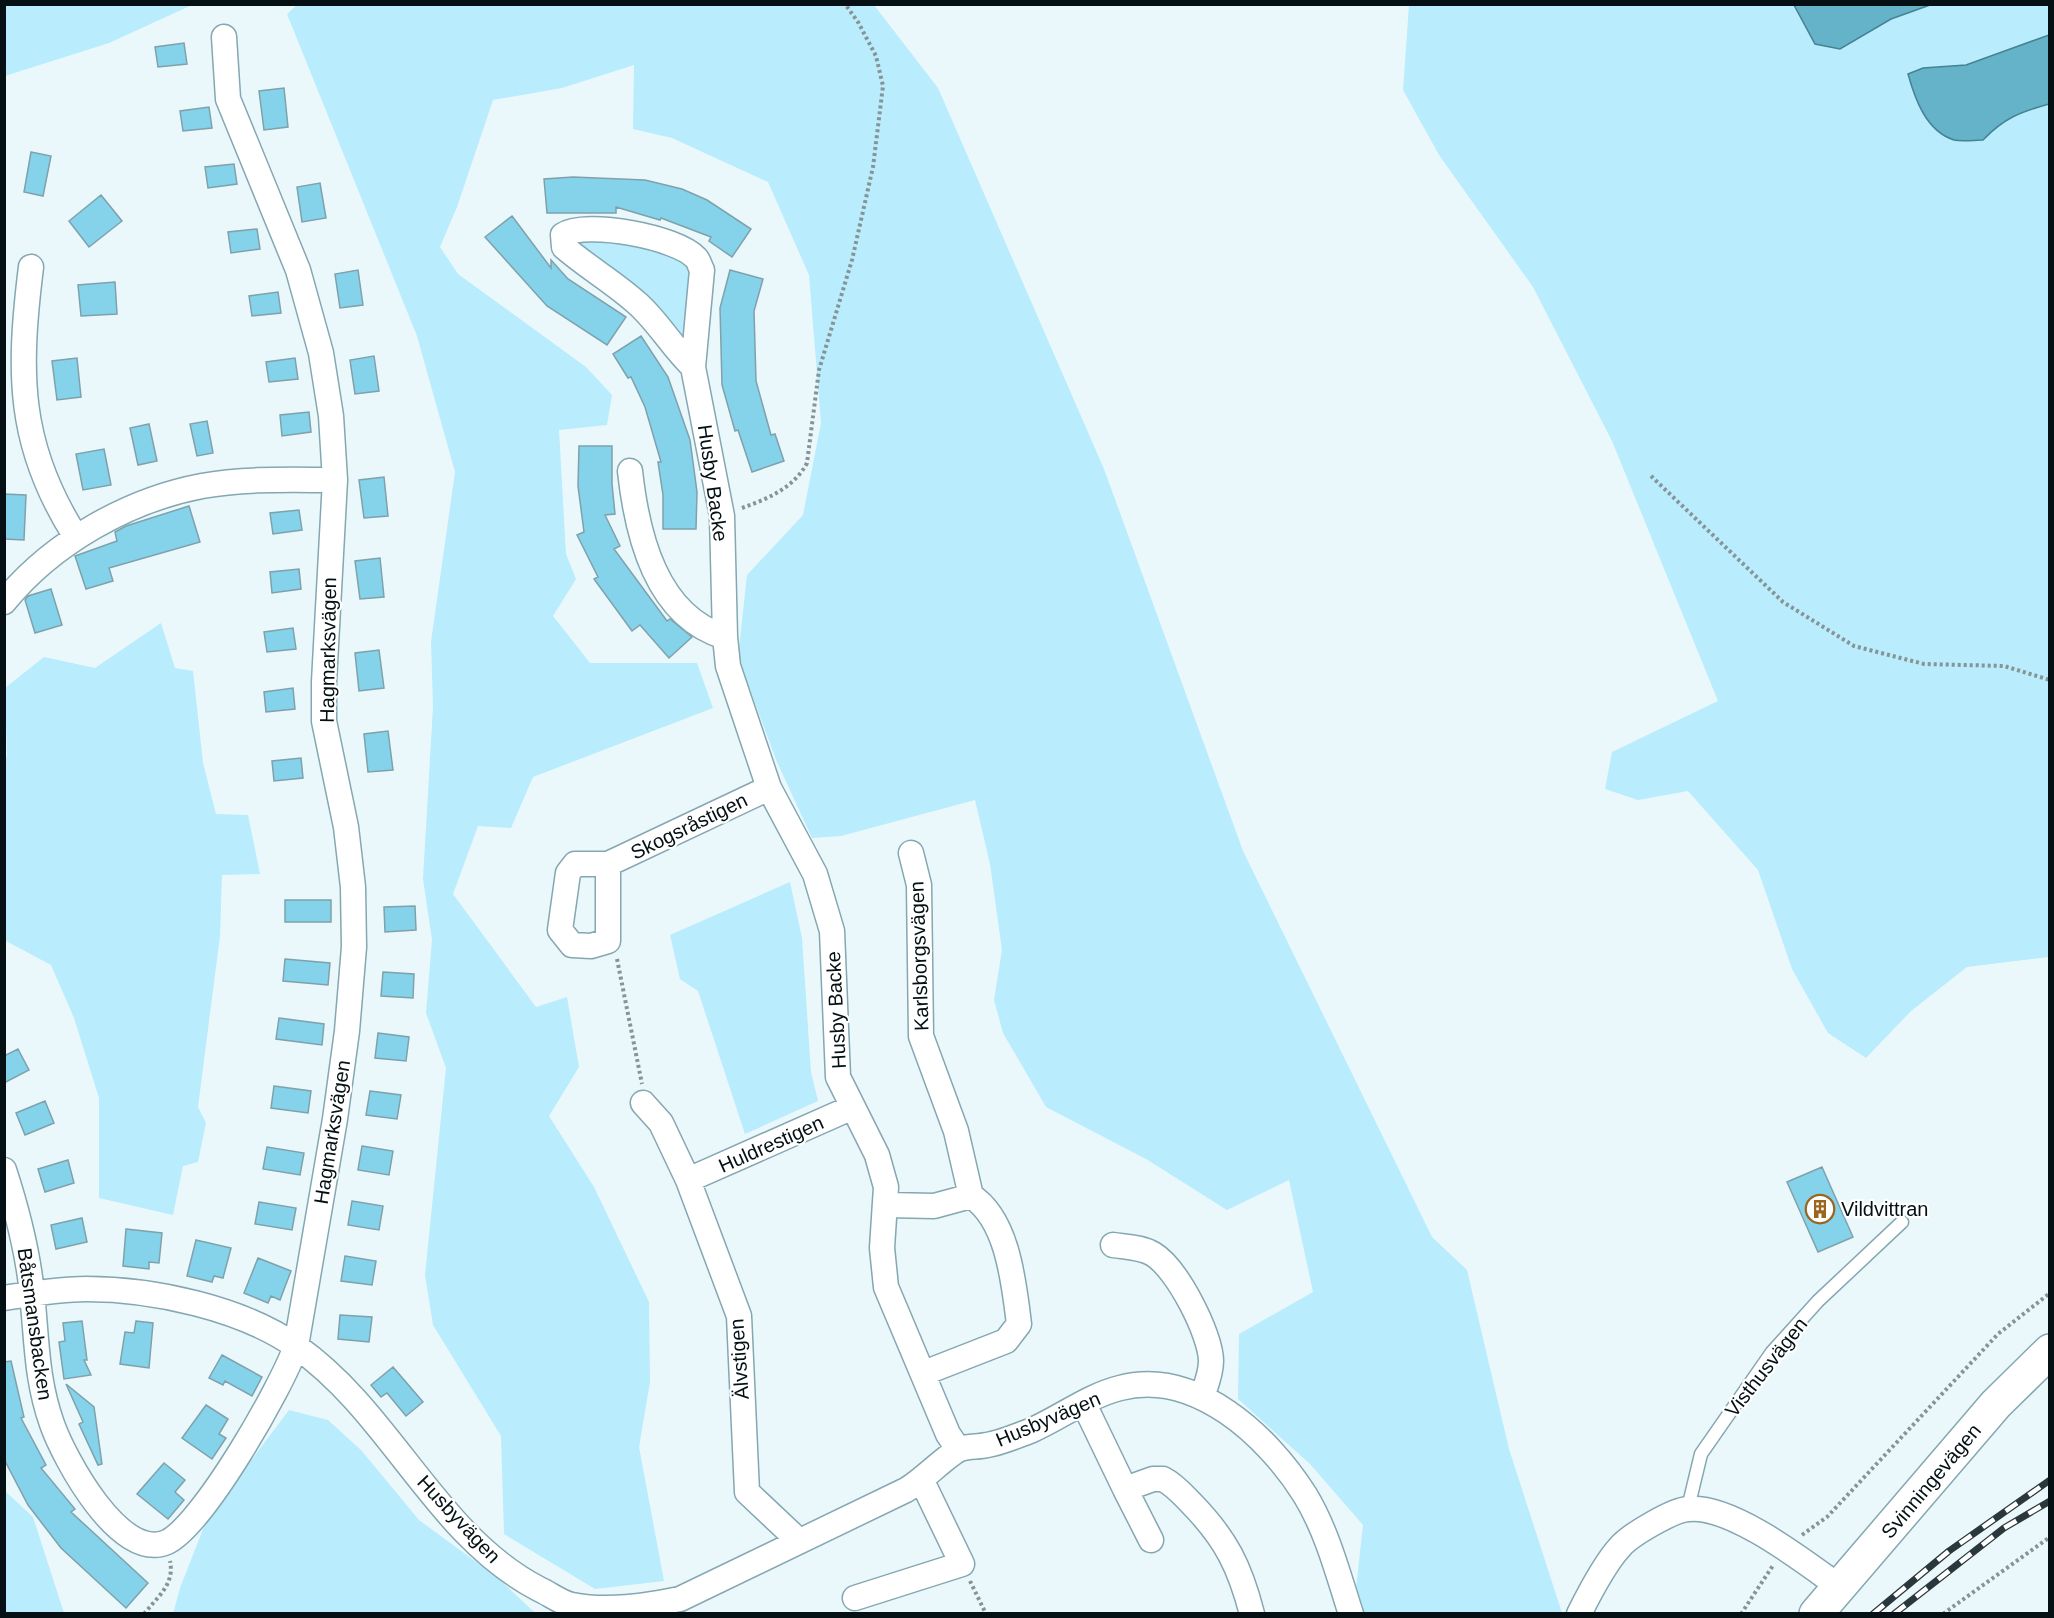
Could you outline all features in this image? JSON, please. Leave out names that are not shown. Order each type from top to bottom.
[{"type":"main road","name":"Svinningevägen","points":[[1816,1614],[1996,1404],[2049,1352]]},
{"type":"street","name":"Hagmarksvägen","points":[[224,37],[228,99],[298,270],[321,353],[331,416],[335,480],[324,721],[346,827],[353,887],[354,947],[335,1119],[296,1346]]},
{"type":"street","name":"Husby Backe","points":[[693,366],[673,348],[658,325],[637,303],[564,247],[563,235],[572,230],[588,229],[625,232],[654,238],[683,249],[696,258],[702,270],[693,366],[722,516],[725,637],[728,666],[770,788],[815,874],[832,931],[838,1077],[877,1155],[886,1187],[882,1248],[886,1287],[948,1434],[958,1449]]},
{"type":"street","points":[[31,267],[24,328],[22,380],[27,410],[42,475],[56,505],[76,537]]},
{"type":"street","points":[[630,471],[634,514],[646,554],[662,585],[682,612],[698,627],[725,637]]},
{"type":"street","points":[[4,602],[45,562],[76,537],[120,514],[161,497],[201,486],[238,481],[335,480]]},
{"type":"street","name":"Skogsråstigen","points":[[608,864],[608,941],[591,946],[572,945],[560,930],[568,873],[575,864],[608,864],[770,788]]},
{"type":"street","name":"Karlsborgsvägen","points":[[911,853],[919,885],[921,1036],[956,1131],[970,1196]]},
{"type":"street","name":"Älvstigen","points":[[643,1103],[661,1123],[688,1180],[739,1317],[747,1492],[799,1541]]},
{"type":"street","name":"Huldrestigen","points":[[688,1180],[853,1107]]},
{"type":"street","name":"Båtsmansbacken","points":[[4,1170],[20,1222],[33,1294],[34,1342],[42,1390],[52,1424],[67,1461],[90,1495],[117,1526],[132,1539],[144,1544],[166,1542]]},
{"type":"street","points":[[886,1206],[934,1206],[970,1196],[983,1203],[992,1217],[1011,1266],[1019,1324],[1006,1341],[924,1373]]},
{"type":"street","points":[[1113,1245],[1139,1248],[1155,1255],[1170,1270],[1185,1293],[1209,1344],[1211,1361],[1202,1397]]},
{"type":"street","name":"Husbyvägen","points":[[4,1298],[84,1289],[157,1296],[229,1315],[296,1346],[330,1374],[357,1401],[484,1553],[518,1578],[569,1604],[598,1611],[640,1607],[680,1599],[922,1481],[958,1449],[988,1445],[1030,1431],[1120,1388],[1146,1385],[1171,1388],[1202,1397],[1250,1431],[1283,1464],[1305,1496],[1327,1540],[1351,1614]]},
{"type":"street","points":[[166,1542],[182,1531],[195,1515],[253,1432],[287,1373],[296,1346]]},
{"type":"street","points":[[1083,1404],[1151,1540]]},
{"type":"street","points":[[1125,1489],[1153,1479],[1163,1479],[1178,1490],[1212,1524],[1230,1550],[1243,1577],[1252,1614]]},
{"type":"street","points":[[855,1598],[962,1564],[922,1481]]},
{"type":"street","points":[[1579,1614],[1621,1546],[1671,1514],[1688,1508],[1728,1516],[1785,1547],[1841,1587]]},
{"type":"lane","name":"Visthusvägen","points":[[1688,1508],[1701,1454],[1772,1352],[1818,1301],[1902,1222]]},
{"type":"path","points":[[722,516],[772,497],[801,474],[807,463],[819,370],[852,260],[873,167],[883,86],[876,56],[858,22],[845,4]]},
{"type":"path","points":[[1651,476],[1783,602],[1854,646],[1924,664],[2004,666],[2049,680]]},
{"type":"path","points":[[608,941],[614,949],[631,1025],[642,1078],[643,1103]]},
{"type":"path","points":[[1741,1614],[1785,1547],[1827,1517],[1998,1334],[2049,1293]]},
{"type":"path","points":[[1942,1614],[2049,1537]]},
{"type":"path","points":[[144,1614],[166,1589],[173,1573],[166,1542]]},
{"type":"path","points":[[962,1564],[986,1614]]},
{"type":"shaded area","points":[[5,4],[192,5],[109,43],[5,76]]},
{"type":"shaded area","points":[[298,4],[874,5],[938,88],[1104,469],[1243,851],[1432,1237],[1467,1270],[1509,1449],[1562,1613],[1364,1613],[1356,1589],[1363,1525],[1310,1464],[1238,1399],[1239,1334],[1313,1292],[1289,1180],[1227,1210],[1146,1159],[1046,1107],[1003,1033],[994,1000],[1002,950],[990,864],[975,800],[841,836],[812,838],[777,762],[738,658],[747,575],[803,515],[821,423],[809,275],[768,182],[672,138],[633,129],[634,65],[562,88],[493,100],[457,207],[440,247],[458,274],[586,367],[612,395],[607,425],[559,430],[566,554],[576,579],[553,616],[590,663],[697,663],[713,708],[533,777],[511,828],[478,826],[453,894],[536,1007],[567,997],[579,1067],[549,1116],[594,1187],[649,1302],[650,1382],[639,1447],[664,1581],[595,1589],[504,1534],[501,1436],[433,1325],[425,1275],[446,1068],[426,1013],[432,940],[423,879],[433,707],[431,642],[455,472],[417,336],[287,14]]},
{"type":"shaded area","points":[[1409,5],[2049,5],[2049,957],[1967,967],[1911,1011],[1866,1058],[1828,1033],[1792,969],[1758,870],[1688,791],[1638,800],[1605,789],[1612,752],[1718,701],[1612,441],[1533,287],[1439,155],[1403,90]]},
{"type":"shaded area","points":[[1794,5],[1930,5],[1891,19],[1840,49],[1815,44]]},
{"type":"shaded area","points":[[2049,35],[2049,104],[2013,117],[1998,126],[1983,140],[1954,140],[1944,136],[1929,122],[1914,94],[1908,74],[1923,68],[1966,65]]},
{"type":"shaded area","points":[[615,239],[673,255],[691,266],[687,338],[682,339],[578,243],[580,240]]},
{"type":"shaded area","points":[[161,623],[175,668],[193,671],[203,763],[216,814],[248,815],[260,874],[222,875],[220,936],[198,1107],[206,1123],[198,1162],[183,1166],[173,1215],[99,1198],[99,1098],[74,1018],[51,965],[4,940],[4,760],[7,756],[5,688],[44,657],[95,668]]},
{"type":"shaded area","points":[[790,882],[802,938],[811,1072],[818,1101],[745,1134],[698,991],[680,979],[670,935]]},
{"type":"shaded area","points":[[289,1410],[328,1420],[361,1450],[419,1520],[498,1578],[535,1613],[173,1614],[180,1588],[207,1519]]},
{"type":"shaded area","points":[[5,1491],[33,1517],[64,1613],[5,1613]]},
{"type":"building","points":[[184,43],[187,64],[158,67],[155,47]]},
{"type":"building","points":[[284,88],[288,127],[264,130],[259,91]]},
{"type":"building","points":[[209,107],[212,128],[183,131],[180,111]]},
{"type":"building","points":[[31,152],[51,156],[43,196],[24,192]]},
{"type":"building","points":[[234,164],[237,184],[208,188],[205,167]]},
{"type":"building","points":[[573,177],[645,180],[682,189],[707,200],[751,229],[732,257],[709,241],[711,237],[661,218],[660,220],[616,207],[616,213],[547,213],[544,179]]},
{"type":"building","points":[[320,183],[326,218],[302,222],[297,187]]},
{"type":"building","points":[[101,195],[122,221],[89,247],[69,221]]},
{"type":"building","points":[[512,216],[551,268],[551,260],[568,279],[626,317],[607,345],[547,306],[485,237]]},
{"type":"building","points":[[257,229],[260,249],[231,253],[228,232]]},
{"type":"building","points":[[358,270],[363,305],[340,308],[335,274]]},
{"type":"building","points":[[730,270],[763,279],[754,311],[756,381],[771,435],[775,434],[784,461],[752,472],[738,430],[735,431],[722,385],[720,308]]},
{"type":"building","points":[[115,282],[117,314],[81,316],[78,285]]},
{"type":"building","points":[[278,292],[281,313],[252,316],[249,296]]},
{"type":"building","points":[[641,336],[668,377],[690,440],[697,492],[696,529],[663,529],[663,495],[658,462],[661,462],[645,407],[631,377],[628,378],[613,354]]},
{"type":"building","points":[[374,356],[379,391],[355,394],[350,360]]},
{"type":"building","points":[[77,358],[81,397],[57,400],[52,361]]},
{"type":"building","points":[[295,358],[298,379],[269,382],[266,362]]},
{"type":"building","points":[[309,412],[311,432],[282,436],[280,415]]},
{"type":"building","points":[[207,421],[213,453],[197,456],[190,424]]},
{"type":"building","points":[[149,424],[157,461],[138,465],[130,428]]},
{"type":"building","points":[[579,446],[612,446],[615,514],[605,515],[620,546],[614,549],[667,621],[670,619],[692,637],[669,658],[640,625],[632,631],[594,579],[598,577],[577,535],[584,532],[578,486]]},
{"type":"building","points":[[104,449],[111,485],[83,490],[76,454]]},
{"type":"building","points":[[384,477],[388,516],[364,518],[359,480]]},
{"type":"building","points":[[4,494],[26,495],[24,540],[4,539]]},
{"type":"building","points":[[189,506],[200,542],[109,568],[113,581],[86,589],[75,556],[117,541],[115,532],[126,526]]},
{"type":"building","points":[[299,510],[302,530],[273,534],[270,513]]},
{"type":"building","points":[[380,558],[384,597],[360,599],[355,561]]},
{"type":"building","points":[[299,569],[301,589],[272,593],[270,572]]},
{"type":"building","points":[[51,589],[62,625],[35,633],[25,600],[28,596]]},
{"type":"building","points":[[293,628],[296,649],[267,652],[264,632]]},
{"type":"building","points":[[379,650],[384,688],[359,691],[355,653]]},
{"type":"building","points":[[293,688],[295,709],[266,712],[264,692]]},
{"type":"building","points":[[388,731],[393,770],[368,772],[364,734]]},
{"type":"building","points":[[301,758],[303,778],[274,781],[272,761]]},
{"type":"building","points":[[285,900],[331,900],[331,922],[285,922]]},
{"type":"building","points":[[415,906],[416,930],[385,932],[384,907]]},
{"type":"building","points":[[285,959],[330,963],[328,985],[283,981]]},
{"type":"building","points":[[383,972],[414,974],[413,998],[381,996]]},
{"type":"building","points":[[279,1018],[324,1024],[322,1045],[276,1039]]},
{"type":"building","points":[[378,1033],[409,1037],[406,1061],[375,1058]]},
{"type":"building","points":[[18,1049],[29,1070],[4,1083],[4,1056]]},
{"type":"building","points":[[274,1086],[311,1091],[308,1113],[271,1108]]},
{"type":"building","points":[[370,1091],[401,1095],[397,1119],[366,1115]]},
{"type":"building","points":[[45,1101],[54,1123],[25,1135],[16,1113]]},
{"type":"building","points":[[362,1146],[393,1151],[389,1175],[358,1170]]},
{"type":"building","points":[[267,1147],[304,1153],[300,1175],[263,1169]]},
{"type":"building","points":[[68,1160],[74,1183],[45,1192],[38,1169]]},
{"type":"building","name":"Vildvittran","points":[[1822,1167],[1853,1237],[1818,1252],[1787,1182]]},
{"type":"building","points":[[352,1201],[383,1206],[379,1230],[348,1225]]},
{"type":"building","points":[[259,1202],[296,1208],[292,1230],[255,1224]]},
{"type":"building","points":[[82,1218],[87,1242],[56,1249],[51,1225]]},
{"type":"building","points":[[126,1229],[162,1233],[159,1263],[149,1262],[149,1269],[123,1266]]},
{"type":"building","points":[[196,1240],[231,1248],[223,1278],[214,1276],[212,1282],[187,1276]]},
{"type":"building","points":[[345,1256],[376,1261],[372,1285],[341,1281]]},
{"type":"building","points":[[258,1258],[291,1271],[280,1300],[271,1296],[268,1303],[244,1293]]},
{"type":"building","points":[[340,1315],[372,1317],[369,1342],[338,1339]]},
{"type":"building","points":[[82,1321],[87,1360],[84,1360],[91,1375],[64,1379],[59,1342],[65,1341],[63,1323]]},
{"type":"building","points":[[136,1321],[153,1323],[149,1368],[120,1364],[125,1332],[134,1333]]},
{"type":"building","points":[[222,1355],[262,1377],[252,1396],[225,1381],[223,1385],[209,1378]]},
{"type":"building","points":[[11,1361],[24,1417],[21,1418],[46,1465],[41,1468],[75,1509],[71,1512],[148,1583],[126,1608],[61,1548],[28,1505],[4,1459],[4,1362]]},
{"type":"building","points":[[393,1367],[423,1402],[406,1416],[387,1393],[381,1397],[371,1385]]},
{"type":"building","points":[[66,1384],[94,1407],[102,1464],[98,1465],[79,1424],[83,1422]]},
{"type":"building","points":[[206,1405],[228,1419],[219,1434],[226,1438],[212,1459],[182,1438]]},
{"type":"building","points":[[164,1463],[185,1480],[175,1492],[184,1500],[168,1519],[137,1494]]},
{"type":"railway","points":[[1873,1614],[1949,1551],[2050,1480]]},
{"type":"railway","points":[[1894,1614],[2004,1528],[2050,1501]]},
{"type":"place","name":"Vildvittran","points":[[1820,1209]]}]
